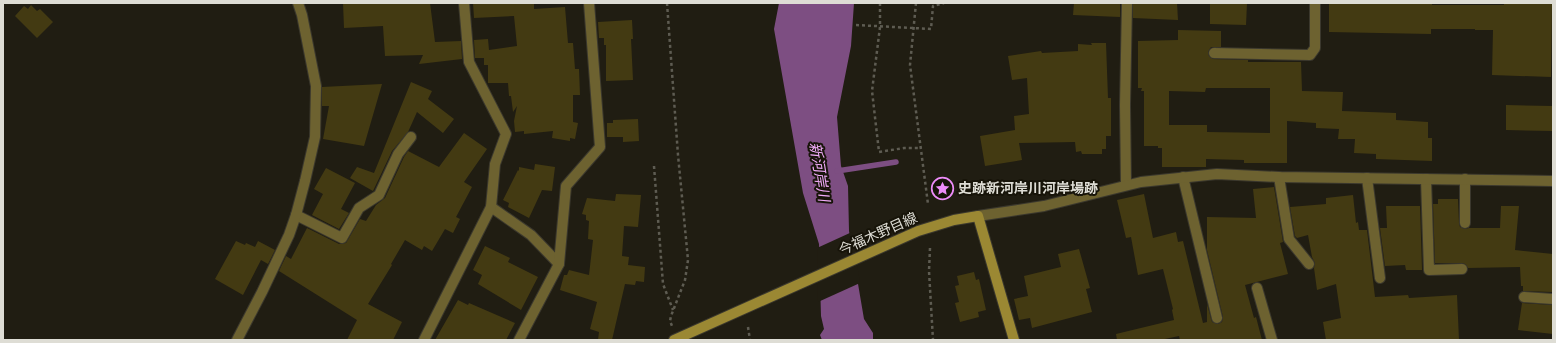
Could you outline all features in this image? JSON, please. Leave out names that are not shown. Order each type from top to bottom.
[{"type":"main road","name":"今福木野目線","points":[[674,340],[918,231],[954,220],[978,216]]},
{"type":"main road","points":[[978,216],[1014,340]]},
{"type":"street","points":[[237,340],[289,235],[296,215],[315,137],[316,86],[302,15],[298,3]]},
{"type":"street","points":[[424,340],[491,207],[495,164],[506,134],[469,62],[464,3]]},
{"type":"street","points":[[519,340],[559,264],[566,186],[600,147],[589,3]]},
{"type":"street","points":[[1126,185],[1124,105],[1127,3]]},
{"type":"street","points":[[1214,53],[1310,55],[1314,48],[1315,3]]},
{"type":"street","points":[[296,215],[342,238],[359,208],[379,194],[398,154],[410,137]]},
{"type":"street","points":[[978,216],[1044,206],[1126,185],[1217,174],[1279,177],[1553,181]]},
{"type":"street","points":[[1183,177],[1217,318]]},
{"type":"street","points":[[1279,177],[1289,239],[1309,264]]},
{"type":"street","points":[[1367,178],[1380,278]]},
{"type":"street","points":[[1426,179],[1429,270],[1462,269]]},
{"type":"street","points":[[1465,179],[1465,224]]},
{"type":"street","points":[[491,207],[531,235],[559,264]]},
{"type":"street","points":[[1257,288],[1272,340]]},
{"type":"street","points":[[1524,297],[1553,299]]},
{"type":"path","points":[[654,166],[663,284],[673,310],[685,280],[688,260],[678,155],[667,3]]},
{"type":"path","points":[[880,3],[880,27],[872,91],[879,152],[904,148],[921,148]]},
{"type":"path","points":[[916,3],[910,65],[928,204]]},
{"type":"path","points":[[856,25],[931,29],[933,6],[944,3]]},
{"type":"path","points":[[930,248],[929,271],[933,340]]},
{"type":"path","points":[[748,327],[750,340]]},
{"type":"water","name":"新河岸川","points":[[779,3],[854,3],[851,46],[837,117],[841,166],[848,186],[849,231],[864,319],[873,333],[873,340],[822,340],[820,335],[824,329],[821,316],[819,244],[803,193],[774,29]]},
{"type":"pier","points":[[852,232],[860,283],[818,302],[817,248]]},
{"type":"building","points":[[343,3],[430,3],[435,42],[461,41],[462,59],[419,64],[423,55],[385,56],[383,26],[344,28]]},
{"type":"building","points":[[473,3],[534,3],[534,9],[565,7],[568,43],[573,43],[575,69],[579,69],[580,95],[573,95],[573,122],[578,123],[575,139],[570,138],[570,141],[552,138],[553,131],[524,134],[524,131],[515,132],[514,121],[517,106],[513,112],[511,96],[509,96],[508,83],[488,83],[488,65],[484,65],[484,58],[475,58],[474,40],[488,39],[489,50],[517,46],[514,16],[474,18]]},
{"type":"building","points":[[1074,3],[1120,3],[1120,17],[1073,15]]},
{"type":"building","points":[[1133,3],[1177,3],[1178,20],[1133,18]]},
{"type":"building","points":[[1210,3],[1247,3],[1246,25],[1210,24]]},
{"type":"building","points":[[1329,3],[1504,5],[1504,3],[1552,3],[1551,77],[1492,75],[1493,30],[1431,29],[1431,34],[1329,32]]},
{"type":"building","points":[[31,5],[37,11],[40,9],[53,22],[37,38],[15,16],[24,6],[28,9]]},
{"type":"building","points":[[632,20],[633,39],[631,39],[633,80],[606,81],[606,45],[604,45],[604,38],[599,38],[598,22]]},
{"type":"building","points":[[1178,30],[1221,31],[1221,47],[1211,47],[1208,52],[1209,56],[1213,59],[1248,60],[1248,62],[1301,62],[1302,91],[1343,92],[1342,111],[1396,113],[1396,120],[1428,122],[1428,138],[1432,138],[1432,161],[1376,159],[1376,154],[1354,153],[1355,139],[1338,139],[1339,129],[1316,128],[1316,123],[1287,121],[1287,163],[1244,163],[1244,160],[1206,159],[1206,167],[1162,167],[1162,148],[1158,148],[1158,146],[1144,146],[1144,91],[1141,91],[1142,88],[1138,88],[1138,41],[1178,40]],"holes":[[[1206,88],[1270,88],[1270,133],[1207,132],[1207,125],[1169,125],[1169,91],[1205,92]]]},
{"type":"building","points":[[1091,43],[1106,43],[1108,98],[1111,98],[1111,136],[1106,136],[1106,149],[1102,149],[1102,154],[1082,154],[1081,151],[1076,152],[1075,142],[1019,143],[1022,160],[985,166],[980,136],[1015,130],[1014,116],[1029,114],[1027,78],[1012,80],[1008,56],[1041,51],[1042,53],[1078,51],[1078,44],[1092,45]]},
{"type":"building","points":[[411,82],[432,91],[428,99],[454,119],[443,133],[417,112],[408,132],[392,151],[373,191],[350,178],[357,167],[374,173]]},
{"type":"building","points":[[382,84],[364,146],[323,139],[329,106],[322,106],[322,87]]},
{"type":"building","points":[[1506,105],[1553,106],[1553,131],[1506,130]]},
{"type":"building","points":[[638,119],[639,141],[623,142],[623,137],[607,137],[607,123],[613,123],[613,120]]},
{"type":"building","points":[[464,133],[487,149],[464,182],[472,187],[456,217],[460,219],[453,233],[445,229],[432,251],[424,246],[422,250],[405,240],[391,264],[392,265],[368,304],[402,322],[393,340],[347,340],[357,320],[279,271],[286,256],[291,259],[307,228],[339,244],[346,243],[360,219],[366,221],[376,205],[385,198],[408,151],[439,167]]},
{"type":"building","points":[[535,164],[555,167],[552,191],[542,190],[529,218],[508,207],[509,203],[503,200],[518,170],[519,171],[519,167],[534,170]]},
{"type":"building","points":[[326,168],[355,183],[341,209],[349,213],[339,229],[312,215],[323,194],[314,189]]},
{"type":"building","points":[[1274,187],[1283,242],[1280,243],[1288,274],[1245,285],[1262,340],[1180,340],[1179,336],[1160,340],[1117,340],[1116,334],[1174,320],[1173,309],[1163,269],[1138,275],[1131,237],[1126,238],[1117,200],[1144,194],[1153,238],[1176,232],[1178,242],[1183,241],[1203,323],[1207,322],[1207,304],[1212,322],[1218,324],[1222,322],[1223,317],[1207,250],[1207,217],[1256,218],[1253,189]]},
{"type":"building","points":[[616,194],[641,195],[638,227],[624,226],[622,256],[629,257],[628,265],[645,267],[644,282],[636,281],[635,285],[625,284],[612,340],[598,340],[599,332],[590,329],[597,302],[560,290],[564,275],[567,275],[569,270],[589,275],[593,240],[588,239],[589,221],[586,220],[586,215],[582,214],[587,198],[615,201]]},
{"type":"building","points":[[1353,195],[1356,223],[1358,222],[1359,230],[1367,230],[1375,297],[1408,295],[1409,298],[1457,295],[1459,340],[1326,340],[1323,322],[1341,318],[1336,284],[1317,290],[1314,268],[1315,263],[1312,257],[1308,235],[1297,238],[1295,236],[1290,207],[1326,204],[1326,198]]},
{"type":"building","points":[[1438,199],[1458,199],[1459,223],[1460,227],[1465,229],[1500,228],[1501,206],[1519,206],[1515,250],[1553,254],[1553,292],[1523,291],[1523,286],[1521,286],[1520,267],[1468,268],[1462,263],[1435,263],[1433,204],[1438,204]]},
{"type":"building","points":[[1386,206],[1420,206],[1422,270],[1406,270],[1405,265],[1385,266],[1380,228],[1387,228]]},
{"type":"building","points":[[236,241],[255,247],[258,241],[275,250],[268,264],[261,260],[243,295],[215,279]]},
{"type":"building","points":[[485,246],[510,258],[508,262],[538,277],[521,310],[478,284],[482,275],[473,270]]},
{"type":"building","points":[[1079,249],[1090,288],[1086,289],[1092,312],[1032,328],[1030,318],[1019,320],[1014,299],[1028,296],[1024,276],[1061,267],[1058,254]]},
{"type":"building","points":[[974,272],[976,280],[979,279],[986,310],[978,312],[979,317],[960,322],[955,303],[959,302],[955,286],[959,285],[957,276]]},
{"type":"building","points":[[458,300],[468,305],[469,303],[515,323],[506,340],[435,340]]},
{"type":"building","points":[[1522,303],[1553,305],[1553,334],[1518,330]]},
{"type":"waterway","points":[[837,171],[896,162]]},
{"type":"place","name":"史跡新河岸川河岸場跡","points":[[942,188]]}]
